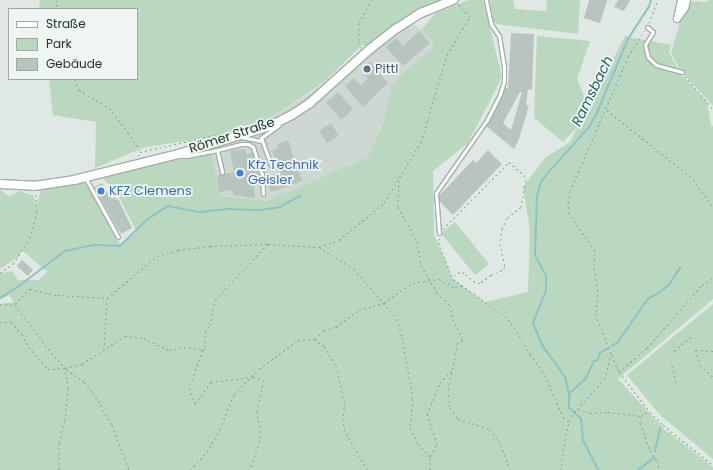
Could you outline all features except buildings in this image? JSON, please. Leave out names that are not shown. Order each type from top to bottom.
[{"type":"main road","name":"Römer Straße","points":[[0,184],[34,186],[85,177],[178,154],[235,137],[282,120],[310,103],[364,54],[406,22],[422,13],[453,0]]},
{"type":"street","points":[[681,0],[677,18],[685,8],[687,0]]},
{"type":"lane","points":[[439,233],[435,197],[436,193],[487,120],[500,94],[504,81],[504,67],[499,36],[491,24],[486,0]]},
{"type":"lane","points":[[647,27],[653,32],[645,47],[646,53],[650,60],[661,67],[682,72]]},
{"type":"lane","points":[[271,165],[261,138],[266,133],[275,129],[282,120]]},
{"type":"lane","points":[[235,137],[262,141]]},
{"type":"lane","points":[[178,154],[183,157],[241,144],[248,144],[253,147],[262,174],[263,194]]},
{"type":"lane","points":[[217,150],[222,172]]},
{"type":"lane","points":[[85,177],[118,236]]},
{"type":"path","points":[[364,54],[359,40],[360,22],[371,0]]},
{"type":"path","points":[[0,304],[15,305],[30,290],[57,296],[107,298],[157,256],[178,250],[210,246],[268,244],[319,247],[339,240],[384,203],[421,142],[447,55],[470,17],[460,8],[456,0]]},
{"type":"path","points":[[658,0],[647,27],[628,57],[606,109],[577,170],[568,202],[571,218],[590,242],[595,252],[594,270],[598,290],[596,316],[619,372],[650,412],[663,425],[713,465]]},
{"type":"path","points":[[682,72],[713,109]]},
{"type":"path","points":[[75,80],[79,90],[109,108],[128,132],[140,152]]},
{"type":"path","points":[[606,109],[693,179],[713,208]]},
{"type":"path","points":[[140,152],[179,144],[220,132],[235,137]]},
{"type":"path","points":[[133,165],[140,152]]},
{"type":"path","points":[[452,276],[460,272],[464,273],[475,282],[480,283],[505,267],[500,244],[502,230],[507,218],[521,207],[526,181],[524,175],[509,162],[439,233],[440,247],[452,276],[462,286],[511,323],[530,354],[545,374],[563,416],[569,420]]},
{"type":"path","points":[[399,178],[398,207],[417,241],[421,265],[437,293],[450,305],[453,319],[463,340],[456,344],[457,348],[448,390],[450,408],[458,419],[490,429],[500,445],[510,470]]},
{"type":"path","points":[[0,273],[13,264],[32,233],[38,206],[34,186]]},
{"type":"path","points":[[250,470],[261,436],[257,411],[264,380],[253,377],[211,382],[195,404],[189,388],[205,347],[205,332],[210,325],[215,300],[268,244]]},
{"type":"path","points":[[319,247],[354,270],[397,319],[402,337],[413,399],[410,428],[418,444],[430,457]]},
{"type":"path","points":[[619,372],[647,348],[702,285],[713,278]]},
{"type":"path","points":[[190,470],[207,452],[220,429],[234,394],[260,369],[298,340],[314,339],[324,330],[336,326],[360,310],[384,303],[413,283],[438,279],[455,287],[462,286]]},
{"type":"path","points":[[104,349],[107,298]]},
{"type":"path","points":[[15,305],[45,346],[66,368],[84,382],[93,392],[112,425],[129,470]]},
{"type":"path","points":[[0,322],[11,322],[22,334],[29,347],[48,369],[66,368],[82,364],[125,336],[144,338],[169,350],[189,348],[203,350]]},
{"type":"path","points":[[674,351],[694,334]]},
{"type":"path","points":[[314,339],[324,346],[336,366],[344,404],[344,429],[367,470]]},
{"type":"path","points":[[713,351],[695,350],[700,365],[713,377]]},
{"type":"path","points":[[561,470],[569,420],[577,409],[605,379],[611,353]]},
{"type":"path","points":[[672,361],[676,382]]},
{"type":"path","points":[[58,470],[59,442],[65,420],[68,388],[66,368]]},
{"type":"path","points":[[430,470],[430,457],[437,444],[427,414],[440,383],[452,369]]},
{"type":"path","points":[[577,409],[590,413],[608,412],[641,416],[650,412]]},
{"type":"path","points":[[641,416],[640,423],[650,450],[657,461],[659,470]]},
{"type":"shaded area","points":[[404,19],[422,29],[435,46],[402,74],[368,157],[267,201],[220,196],[208,139],[257,127],[325,83],[386,32]]},
{"type":"green space","points":[[40,0],[444,0],[404,19],[366,46],[362,45],[324,82],[257,127],[209,138],[145,147],[95,168],[96,122],[53,115],[49,80],[138,80],[138,8],[39,8]]},
{"type":"green space","points":[[469,0],[483,0],[502,77],[468,143],[433,171],[434,234],[453,279],[485,302],[528,292],[530,230],[523,187],[546,157],[570,142],[625,36],[671,45],[669,52],[679,72],[707,102],[711,126],[713,126],[713,299],[618,379],[664,429],[713,467],[713,470],[0,470],[0,304],[14,302],[9,295],[0,300],[0,274],[12,271],[18,280],[39,280],[47,272],[22,250],[18,257],[0,269],[0,189],[9,197],[19,191],[34,196],[37,205],[41,189],[85,182],[120,244],[137,232],[119,197],[103,178],[200,151],[211,152],[220,196],[267,201],[368,157],[384,120],[391,87],[402,74],[435,46],[422,29],[436,13]]},
{"type":"green space","points":[[490,0],[513,0],[515,9],[546,11],[547,0],[580,0],[578,34],[496,24],[493,21]]},
{"type":"green space","points":[[708,0],[713,0],[713,106],[680,70],[671,53],[682,15],[689,1],[707,2]]},
{"type":"green space","points":[[537,36],[590,41],[577,79],[588,106],[577,127],[563,142],[534,118]]},
{"type":"green space","points":[[455,222],[489,264],[475,275],[441,233]]},
{"type":"green space","points":[[713,304],[713,459],[660,415],[627,375]]},
{"type":"waterway","name":"Ramsbach","points":[[598,470],[583,441],[581,419],[569,408],[569,394],[565,377],[543,347],[533,323],[546,291],[546,276],[535,255],[537,196],[541,182],[547,174],[589,127],[597,113],[628,39],[649,7],[651,0]]},
{"type":"waterway","points":[[0,298],[19,286],[65,251],[94,245],[120,246],[148,219],[168,206],[200,212],[228,209],[261,210],[280,207],[300,196]]},
{"type":"waterway","points":[[612,346],[617,343],[648,299],[668,286],[680,268]]},
{"type":"waterway","points":[[569,394],[586,378],[594,361],[598,360],[600,353],[607,349]]},
{"type":"waterway","points":[[655,451],[660,429]]},
{"type":"waterway","points":[[638,470],[654,458]]},
{"type":"place","name":"Pittl","points":[[367,69]]},
{"type":"place","name":"Kfz Technik Geisler","points":[[240,173]]},
{"type":"place","name":"KFZ Clemens","points":[[101,191]]}]
